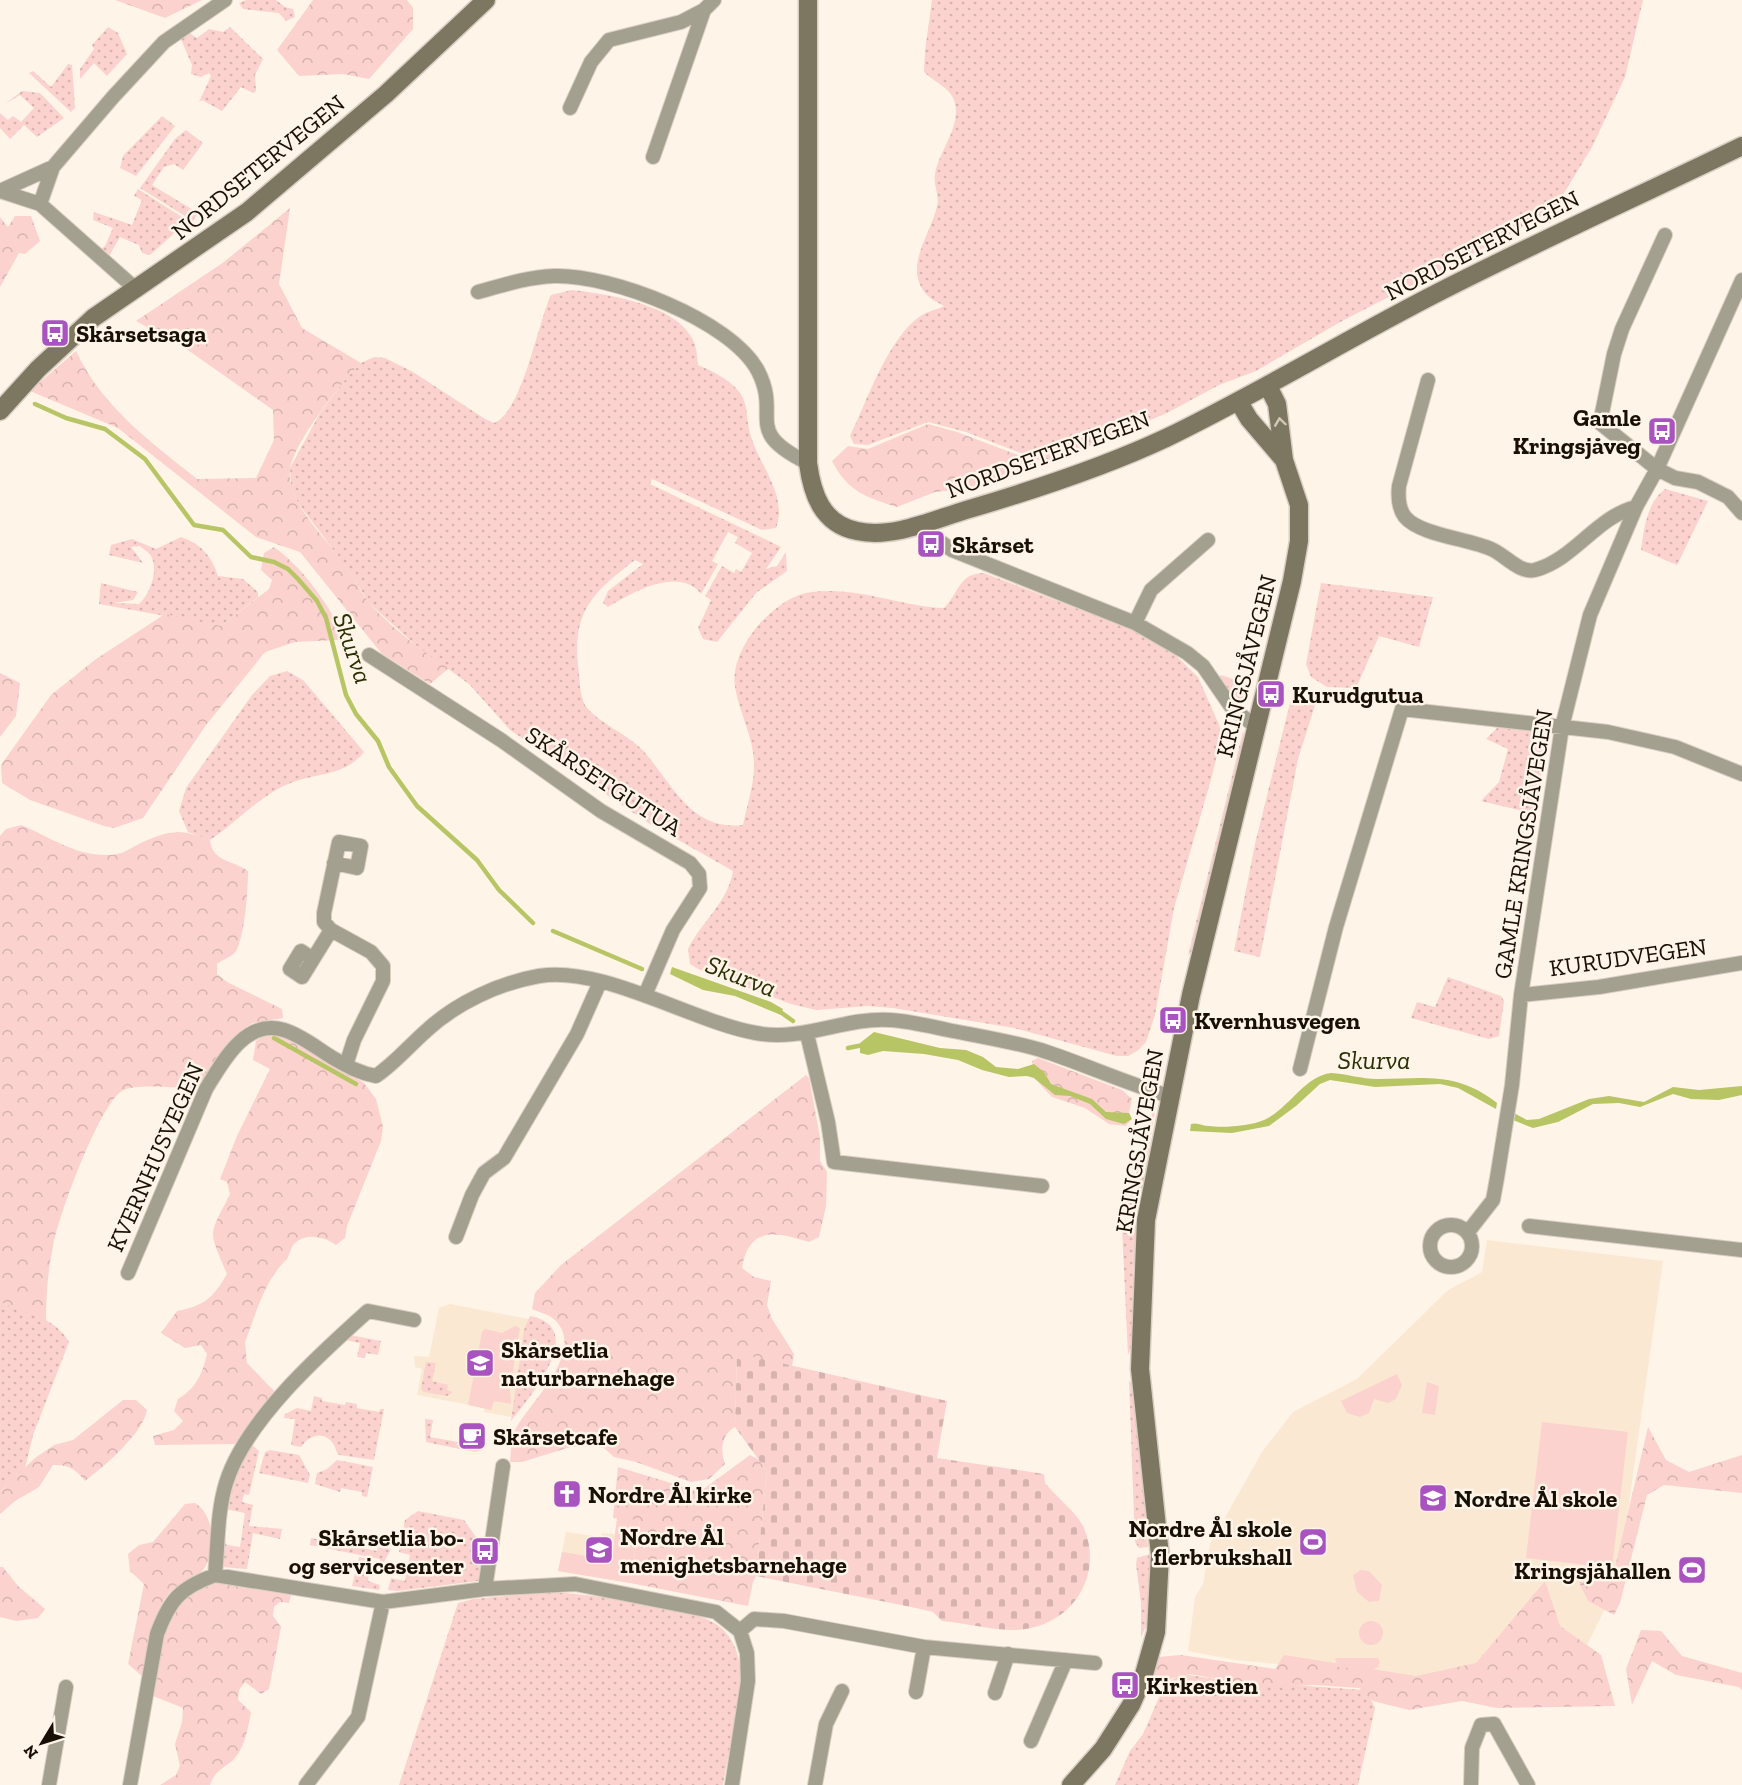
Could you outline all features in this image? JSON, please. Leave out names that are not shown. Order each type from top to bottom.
[{"type":"main road","name":"NORDSETERVEGEN","points":[[0,411],[38,369],[93,318],[248,212],[386,94],[486,0]]},
{"type":"main road","name":"NORDSETERVEGEN","points":[[808,0],[808,463],[811,486],[820,507],[832,519],[848,529],[867,532],[916,525],[1096,468],[1166,438],[1239,402],[1486,268],[1742,146]]},
{"type":"main road","name":"KRINGSJÅVEGEN","points":[[1071,1785],[1103,1749],[1131,1705],[1143,1678],[1156,1632],[1160,1555],[1140,1369],[1146,1220],[1168,1096],[1255,726],[1292,581],[1299,541],[1299,505],[1284,460],[1277,404],[1268,386]]},
{"type":"main road","name":"KRINGSJÅVEGEN","points":[[1239,402],[1249,419],[1284,460]]},
{"type":"street","points":[[40,204],[53,167],[164,42],[225,0]]},
{"type":"street","points":[[570,108],[591,62],[609,40],[661,29],[704,10],[714,0]]},
{"type":"street","points":[[653,157],[704,10]]},
{"type":"street","points":[[0,191],[53,167]]},
{"type":"street","points":[[0,191],[40,204],[137,290]]},
{"type":"street","points":[[1665,235],[1614,354],[1600,423],[1657,469],[1675,478],[1698,482],[1728,497],[1742,513]]},
{"type":"street","points":[[478,292],[533,278],[578,278],[676,306],[730,340],[750,359],[765,390],[767,429],[772,440],[780,448],[808,463]]},
{"type":"street","name":"GAMLE KRINGSJÅVEGEN","points":[[1468,1232],[1493,1200],[1512,1085],[1521,994],[1562,727],[1590,615],[1636,507],[1657,469],[1742,280]]},
{"type":"street","points":[[1428,380],[1399,486],[1398,501],[1405,517],[1425,529],[1493,549],[1520,567],[1532,571],[1554,563],[1619,511],[1636,507]]},
{"type":"street","points":[[916,525],[952,550],[975,561],[1135,623],[1187,653],[1203,666],[1232,708],[1255,726]]},
{"type":"street","points":[[1135,623],[1151,590],[1208,540]]},
{"type":"street","name":"SKÅRSETGUTUA","points":[[369,656],[501,740],[601,811],[690,863],[699,874],[700,888],[673,930],[645,995]]},
{"type":"street","points":[[1300,1069],[1336,927],[1402,709],[1608,732],[1675,747],[1742,774]]},
{"type":"street","points":[[334,863],[324,922],[331,930],[371,952],[383,966],[383,981],[354,1040],[346,1065]]},
{"type":"street","points":[[314,959],[331,930]]},
{"type":"street","name":"KURUDVEGEN","points":[[1521,994],[1599,987],[1742,963]]},
{"type":"street","name":"KVERNHUSVEGEN","points":[[128,1273],[206,1089],[237,1045],[263,1026],[285,1030],[361,1073],[375,1076],[390,1067],[442,1018],[476,998],[508,985],[556,974],[600,982],[645,995],[753,1033],[773,1036],[807,1034],[858,1020],[893,1020],[919,1025],[1042,1051],[1168,1096]]},
{"type":"street","points":[[456,1237],[472,1195],[484,1173],[504,1158],[577,1034],[600,982]]},
{"type":"street","points":[[807,1034],[828,1122],[834,1162],[1042,1186]]},
{"type":"street","points":[[1529,1226],[1742,1250]]},
{"type":"street","points":[[215,1575],[225,1483],[261,1417],[324,1350],[368,1311],[414,1320]]},
{"type":"street","points":[[485,1589],[503,1466]]},
{"type":"street","points":[[130,1785],[157,1634],[164,1616],[174,1598],[191,1584],[215,1575],[383,1602],[485,1589],[575,1584],[717,1612],[740,1631],[747,1653],[748,1681],[732,1785]]},
{"type":"street","points":[[306,1785],[358,1717],[383,1602]]},
{"type":"street","points":[[740,1631],[754,1619],[784,1621],[924,1647],[1095,1664]]},
{"type":"street","points":[[916,1692],[924,1647]]},
{"type":"street","points":[[995,1693],[1008,1654]]},
{"type":"street","points":[[1031,1741],[1066,1660]]},
{"type":"street","points":[[49,1785],[66,1687]]},
{"type":"street","points":[[815,1785],[826,1724],[842,1691]]},
{"type":"street","points":[[1471,1785],[1472,1748],[1481,1725],[1494,1724],[1528,1785]]},
{"type":"shaded area","points":[[672,967],[771,1002],[783,1009],[781,1015],[735,996],[703,990],[670,974]]},
{"type":"shaded area","points":[[874,1032],[940,1048],[966,1050],[983,1057],[996,1067],[1018,1069],[1034,1064],[1044,1072],[1051,1084],[1092,1099],[1106,1112],[1129,1113],[1132,1119],[1124,1124],[1106,1119],[1090,1104],[1070,1096],[1055,1095],[1034,1078],[1027,1076],[1009,1077],[982,1070],[958,1060],[924,1054],[883,1051],[868,1055],[860,1053],[860,1043]]},
{"type":"shaded area","points":[[1331,1073],[1371,1079],[1425,1078],[1454,1081],[1482,1093],[1497,1103],[1496,1109],[1458,1088],[1440,1084],[1375,1087],[1330,1080],[1320,1084],[1269,1126],[1232,1133],[1190,1131],[1191,1124],[1229,1127],[1264,1120],[1273,1115],[1313,1080]]},
{"type":"shaded area","points":[[1742,1086],[1742,1095],[1719,1100],[1691,1099],[1673,1094],[1640,1107],[1619,1103],[1593,1104],[1558,1122],[1533,1128],[1513,1120],[1514,1113],[1527,1120],[1539,1119],[1589,1099],[1609,1096],[1644,1102],[1673,1087],[1699,1090]]},
{"type":"shaded area","name":"Nordre Ål skole","points":[[1487,1240],[1663,1261],[1618,1582],[1571,1678],[1440,1679],[1235,1660],[1188,1651],[1195,1597],[1203,1584],[1210,1544],[1262,1452],[1293,1412],[1357,1379],[1448,1290],[1482,1272]]},
{"type":"shaded area","name":"Skårsetlia naturbarnehage","points":[[450,1304],[544,1322],[512,1417],[484,1412],[485,1408],[417,1395],[422,1369],[415,1367],[414,1356],[429,1357],[439,1308]]},
{"type":"shaded area","name":"Nordre Ål menighetsbarnehage","points":[[617,1518],[630,1583],[558,1571],[566,1532],[601,1537],[602,1533],[615,1534]]},
{"type":"green space","points":[[115,0],[202,0],[165,18]]},
{"type":"green space","points":[[246,0],[276,0],[285,7],[293,9],[295,17],[286,21],[279,13],[243,9],[239,3]]},
{"type":"green space","points":[[313,0],[407,0],[413,8],[413,29],[369,79],[343,74],[299,76],[277,50]]},
{"type":"green space","points":[[932,0],[1643,0],[1625,77],[1592,147],[1555,208],[1503,238],[1342,321],[1256,371],[1219,385],[1167,413],[1058,459],[1041,461],[966,432],[928,422],[868,445],[854,444],[850,436],[880,371],[899,338],[922,315],[944,306],[928,296],[920,286],[917,275],[920,252],[937,206],[935,179],[937,166],[953,129],[956,110],[949,92],[924,72]]},
{"type":"green space","points":[[108,27],[118,33],[127,54],[107,76],[94,63],[80,79],[80,69],[94,49],[92,45]]},
{"type":"green space","points":[[230,27],[263,59],[255,75],[256,91],[253,93],[241,87],[222,111],[202,100],[199,102],[211,76],[209,73],[201,77],[191,74],[192,65],[180,37],[188,32],[197,38],[209,29],[223,32]]},
{"type":"green space","points":[[68,64],[72,65],[75,108],[71,112],[29,73],[33,71],[51,87]]},
{"type":"green space","points":[[22,91],[40,93],[64,118],[37,137],[24,125],[10,139],[0,128],[0,113],[8,120],[13,116],[21,122],[34,108],[20,95],[5,104]]},
{"type":"green space","points":[[162,116],[175,126],[136,176],[120,168],[123,156]]},
{"type":"green space","points":[[186,130],[203,143],[183,170],[174,164],[164,167],[152,185],[198,213],[193,221],[140,188],[175,139]]},
{"type":"green space","points":[[138,189],[188,221],[150,255],[142,253],[139,245],[120,237],[109,256],[100,250],[105,246],[113,228],[93,220],[94,212],[132,225],[142,200],[134,196]]},
{"type":"green space","points":[[290,208],[279,284],[302,328],[361,363],[342,384],[300,445],[290,470],[291,483],[302,510],[349,570],[371,605],[408,639],[449,668],[430,684],[382,654],[300,552],[256,537],[118,428],[30,391],[76,351],[99,389],[129,422],[197,479],[256,478],[274,440],[273,410],[185,348],[136,321],[224,262]]},
{"type":"green space","points":[[15,216],[31,216],[40,241],[25,254],[19,253],[0,287],[0,217],[8,227]]},
{"type":"green space","points":[[572,290],[603,294],[638,303],[671,317],[683,326],[694,341],[698,365],[726,380],[743,398],[751,437],[776,493],[779,516],[776,528],[762,530],[652,479],[650,484],[781,547],[766,569],[777,566],[786,552],[787,571],[756,593],[717,642],[703,639],[698,628],[711,600],[705,596],[722,566],[734,573],[736,569],[741,572],[752,553],[735,543],[738,537],[728,532],[712,561],[718,564],[701,594],[692,586],[681,582],[668,582],[643,589],[608,607],[603,603],[608,591],[643,564],[635,560],[595,596],[581,621],[577,653],[581,693],[585,706],[602,721],[640,747],[676,793],[697,814],[725,825],[743,825],[752,785],[754,762],[735,687],[735,672],[739,656],[757,626],[770,614],[784,603],[812,592],[862,594],[944,608],[964,580],[969,576],[984,573],[1134,630],[1170,650],[1198,677],[1220,727],[1220,742],[1174,908],[1155,1015],[1146,1042],[1137,1051],[1128,1056],[1117,1056],[1014,1028],[893,1008],[868,1006],[816,1010],[791,1004],[698,969],[690,964],[688,949],[726,892],[733,871],[650,824],[510,730],[469,684],[419,648],[369,603],[348,569],[298,503],[291,487],[290,468],[320,413],[347,377],[361,363],[374,357],[385,358],[413,372],[494,423],[504,416],[513,403],[551,295]]},
{"type":"green space","points":[[928,424],[957,432],[1039,463],[1037,469],[975,488],[935,492],[897,507],[876,500],[851,487],[832,461],[848,446],[868,449]]},
{"type":"green space","points":[[1665,489],[1708,501],[1677,565],[1641,550],[1650,509]]},
{"type":"green space","points":[[181,537],[205,552],[218,576],[243,579],[258,592],[258,597],[221,626],[99,604],[101,583],[138,592],[133,600],[114,603],[139,604],[150,588],[154,575],[151,556],[140,546],[131,547],[143,563],[109,555],[111,545],[132,539],[156,549]]},
{"type":"green space","points":[[274,547],[304,574],[328,607],[342,631],[338,640],[295,642],[265,652],[206,725],[143,818],[114,828],[104,826],[30,800],[2,783],[1,765],[51,695],[96,659],[165,614],[221,626],[269,589],[272,580],[261,570],[264,553]]},
{"type":"green space","points":[[1321,583],[1433,597],[1419,647],[1379,636],[1356,688],[1327,687],[1311,677],[1306,664]]},
{"type":"green space","points":[[287,671],[303,680],[364,752],[357,760],[340,769],[293,782],[270,793],[210,840],[188,832],[179,811],[186,788],[252,695],[270,676]]},
{"type":"green space","points":[[0,673],[20,683],[16,716],[0,737]]},
{"type":"green space","points":[[1221,675],[1245,683],[1247,688],[1241,709],[1233,704],[1218,678]]},
{"type":"green space","points":[[1291,699],[1316,702],[1298,759],[1260,957],[1234,951],[1255,844]]},
{"type":"green space","points":[[1500,725],[1539,729],[1544,755],[1535,814],[1481,801],[1499,782],[1508,749],[1486,739]]},
{"type":"green space","points":[[1243,731],[1245,742],[1195,950],[1188,955]]},
{"type":"green space","points":[[21,825],[63,845],[96,854],[118,854],[152,838],[176,832],[210,840],[219,857],[248,871],[242,935],[236,951],[217,964],[217,974],[227,982],[282,1009],[283,1018],[253,1023],[243,1029],[195,1089],[137,1087],[122,1091],[113,1100],[91,1139],[56,1232],[51,1255],[46,1320],[0,1302],[0,836],[6,829]]},
{"type":"green space","points":[[1448,977],[1501,996],[1504,1001],[1499,1036],[1489,1039],[1411,1018],[1417,1002],[1435,1007]]},
{"type":"green space","points":[[274,1032],[364,1083],[376,1099],[383,1127],[381,1141],[347,1226],[345,1238],[336,1245],[315,1237],[299,1240],[278,1268],[261,1298],[245,1342],[247,1363],[278,1395],[237,1444],[155,1445],[153,1436],[174,1430],[183,1421],[174,1411],[178,1399],[197,1380],[207,1354],[201,1345],[185,1348],[161,1333],[177,1311],[207,1300],[227,1274],[216,1248],[213,1233],[230,1194],[227,1182],[220,1179],[237,1136],[270,1069],[253,1060],[256,1041]]},
{"type":"green space","points":[[1038,1058],[1122,1090],[1132,1099],[1129,1113],[1132,1119],[1126,1126],[1109,1124],[1085,1108],[1052,1097],[1034,1078],[1032,1061]]},
{"type":"green space","points":[[806,1075],[809,1078],[820,1137],[820,1161],[827,1172],[826,1206],[819,1237],[809,1242],[776,1234],[766,1235],[751,1244],[746,1254],[742,1268],[754,1277],[771,1281],[767,1305],[772,1319],[794,1354],[792,1366],[737,1354],[735,1427],[724,1439],[722,1453],[725,1464],[709,1479],[691,1482],[636,1462],[614,1457],[604,1448],[590,1446],[570,1447],[522,1462],[510,1462],[515,1430],[552,1378],[560,1363],[564,1348],[563,1334],[556,1321],[532,1309],[535,1293],[561,1265]]},
{"type":"green space","points":[[1153,1110],[1155,1112],[1139,1210],[1127,1207]]},
{"type":"green space","points":[[1138,1220],[1133,1274],[1132,1346],[1128,1355],[1122,1228],[1125,1222]]},
{"type":"green space","points":[[0,1302],[48,1321],[69,1342],[33,1435],[25,1468],[0,1492]]},
{"type":"green space","points":[[530,1316],[547,1323],[555,1334],[555,1348],[541,1381],[511,1421],[524,1330]]},
{"type":"green space","points":[[515,1326],[520,1328],[510,1389],[511,1404],[494,1401],[491,1410],[468,1405],[482,1332],[485,1329],[502,1333]]},
{"type":"green space","points":[[350,1335],[381,1341],[378,1355],[366,1353],[365,1358],[357,1357],[360,1343],[345,1340]]},
{"type":"green space","points":[[737,1353],[947,1401],[937,1458],[1044,1474],[1045,1483],[1081,1522],[1089,1547],[1090,1565],[1077,1598],[1066,1611],[1051,1621],[1034,1627],[1006,1630],[942,1621],[933,1612],[756,1576],[767,1471],[735,1427]]},
{"type":"green space","points":[[426,1362],[436,1363],[432,1381],[448,1385],[447,1390],[453,1392],[447,1396],[424,1392],[421,1389]]},
{"type":"green space","points":[[1397,1374],[1402,1385],[1396,1399],[1388,1403],[1374,1399],[1369,1413],[1360,1417],[1347,1413],[1341,1401]]},
{"type":"green space","points":[[1129,1380],[1135,1393],[1148,1547],[1139,1548],[1135,1542]]},
{"type":"green space","points":[[1427,1382],[1439,1386],[1435,1415],[1422,1413]]},
{"type":"green space","points":[[314,1396],[322,1398],[322,1401],[345,1405],[346,1402],[357,1404],[357,1408],[379,1412],[380,1409],[384,1409],[374,1460],[339,1455],[332,1442],[320,1435],[311,1437],[301,1447],[291,1445],[295,1419],[284,1418],[285,1414],[297,1408],[311,1411]]},
{"type":"green space","points":[[123,1400],[136,1400],[147,1410],[131,1439],[112,1458],[85,1481],[71,1468],[53,1465],[39,1487],[15,1501],[0,1514],[0,1492],[35,1458],[54,1445],[73,1440]]},
{"type":"green space","points":[[425,1419],[433,1420],[430,1437],[458,1442],[457,1445],[465,1447],[466,1443],[478,1445],[482,1424],[486,1435],[483,1450],[475,1452],[426,1442]]},
{"type":"green space","name":"Nordre Ål skole","points":[[1542,1422],[1628,1432],[1612,1568],[1526,1558]]},
{"type":"green space","points":[[1648,1427],[1666,1460],[1689,1472],[1742,1455],[1742,1493],[1664,1485],[1647,1495],[1620,1603],[1614,1615],[1588,1601],[1574,1572],[1613,1576]]},
{"type":"green space","points":[[251,1444],[259,1451],[249,1495],[244,1494],[242,1502],[253,1505],[249,1526],[282,1529],[280,1539],[253,1533],[247,1569],[222,1567],[220,1564],[221,1536],[227,1545],[240,1547],[245,1513],[225,1509],[230,1482]]},
{"type":"green space","points":[[270,1450],[299,1455],[310,1475],[308,1483],[259,1473],[265,1452]]},
{"type":"green space","points":[[750,1455],[759,1460],[767,1471],[756,1576],[748,1606],[630,1583],[640,1521],[613,1518],[618,1467],[694,1490],[705,1488]]},
{"type":"green space","points":[[337,1460],[373,1467],[367,1497],[362,1496],[362,1492],[341,1488],[340,1492],[315,1484],[317,1473],[327,1469]]},
{"type":"green space","points":[[195,1503],[207,1516],[210,1526],[212,1547],[210,1557],[206,1566],[196,1577],[178,1586],[164,1601],[153,1628],[143,1677],[128,1664],[144,1584],[130,1571],[128,1554],[139,1545],[153,1542],[185,1504]]},
{"type":"green space","points":[[418,1511],[464,1520],[486,1551],[482,1575],[478,1581],[397,1591],[388,1590],[391,1578],[405,1581],[410,1555],[399,1552],[405,1520]]},
{"type":"green space","name":"Nordre Ål menighetsbarnehage","points":[[617,1518],[640,1520],[630,1583],[558,1571],[562,1552],[612,1560]]},
{"type":"green space","points":[[311,1538],[335,1543],[336,1539],[353,1542],[353,1546],[377,1551],[378,1547],[391,1549],[384,1562],[380,1562],[380,1559],[310,1545]]},
{"type":"green space","points":[[1150,1554],[1148,1622],[1141,1637],[1141,1603],[1136,1564],[1137,1558]]},
{"type":"green space","points":[[359,1557],[371,1560],[368,1581],[380,1585],[379,1590],[352,1586]]},
{"type":"green space","points":[[0,1567],[3,1567],[18,1586],[45,1609],[38,1618],[16,1621],[0,1617]]},
{"type":"green space","points":[[1361,1570],[1369,1571],[1382,1585],[1379,1601],[1369,1602],[1357,1592],[1353,1575]]},
{"type":"green space","points":[[1545,1581],[1560,1626],[1601,1655],[1615,1706],[1497,1708],[1462,1701],[1409,1710],[1373,1701],[1359,1688],[1314,1685],[1263,1687],[1190,1674],[1172,1678],[1164,1687],[1152,1683],[1159,1657],[1181,1655],[1275,1669],[1284,1655],[1416,1676],[1476,1663]]},
{"type":"green space","points":[[214,1582],[292,1591],[289,1603],[280,1602],[274,1607],[273,1616],[281,1627],[269,1689],[261,1694],[245,1682],[239,1690],[238,1700],[251,1712],[245,1738],[240,1751],[216,1774],[210,1785],[160,1785],[176,1775],[180,1766],[175,1744],[182,1722],[183,1708],[153,1696],[167,1620],[190,1591]]},
{"type":"green space","points":[[546,1592],[660,1606],[703,1617],[726,1633],[738,1655],[740,1679],[723,1785],[399,1785],[458,1603],[474,1599]]},
{"type":"green space","points":[[1371,1621],[1380,1624],[1383,1633],[1380,1642],[1371,1645],[1362,1642],[1359,1633],[1362,1624]]},
{"type":"green space","points":[[1641,1630],[1661,1631],[1682,1656],[1742,1673],[1742,1690],[1739,1687],[1676,1675],[1652,1661],[1632,1705],[1626,1669]]},
{"type":"green space","points":[[1335,1658],[1378,1658],[1380,1662],[1378,1667],[1372,1670],[1338,1667]]},
{"type":"green space","points":[[1181,1674],[1224,1680],[1363,1690],[1370,1697],[1375,1708],[1358,1785],[1115,1785],[1130,1751],[1143,1734],[1165,1684]]},
{"type":"waterway","name":"Skurva","points":[[35,404],[66,418],[105,429],[145,459],[194,525],[223,530],[251,557],[274,562],[288,569],[298,579],[317,601],[326,618],[346,695],[356,714],[378,741],[389,767],[417,806],[477,860],[499,890],[533,923]]},
{"type":"waterway","name":"Skurva","points":[[553,931],[642,969]]},
{"type":"waterway","name":"Skurva","points":[[779,1011],[793,1021]]},
{"type":"waterway","points":[[274,1038],[356,1084]]},
{"type":"waterway","name":"Skurva","points":[[848,1048],[863,1045]]},
{"type":"place","name":"Skårsetsaga","points":[[55,333]]},
{"type":"place","name":"Gamle Kringsjåveg","points":[[1662,431]]},
{"type":"place","name":"Skårset","points":[[931,544]]},
{"type":"place","name":"Kurudgutua","points":[[1271,694]]},
{"type":"place","name":"Kvernhusvegen","points":[[1173,1020]]},
{"type":"place","name":"Skårsetlia naturbarnehage","points":[[480,1363]]},
{"type":"place","name":"Skårsetcafe","points":[[472,1436]]},
{"type":"place","name":"Nordre Ål kirke","points":[[567,1494]]},
{"type":"place","name":"Nordre Ål skole","points":[[1433,1498]]},
{"type":"place","name":"Nordre Ål skole flerbrukshall","points":[[1313,1542]]},
{"type":"place","name":"Nordre Ål menighetsbarnehage","points":[[599,1550]]},
{"type":"place","name":"Skårsetlia bo- og servicesenter","points":[[485,1551]]},
{"type":"place","name":"Kringsjåhallen","points":[[1692,1570]]},
{"type":"place","name":"Kirkestien","points":[[1125,1685]]}]
